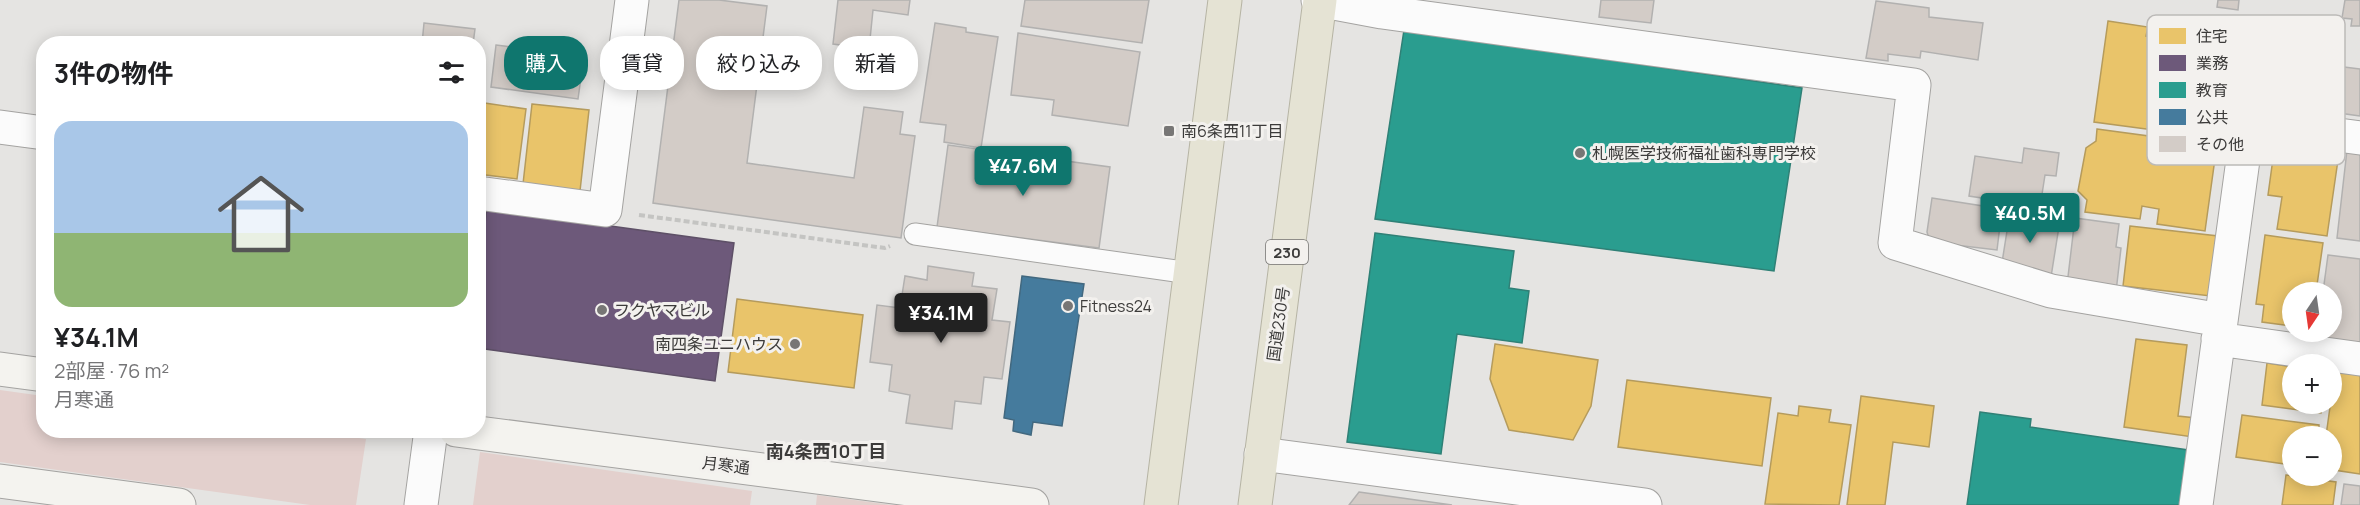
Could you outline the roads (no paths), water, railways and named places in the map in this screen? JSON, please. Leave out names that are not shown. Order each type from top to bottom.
[{"type":"highway","points":[[1161,505],[1225,0]]},
{"type":"highway","name":"国道230号","points":[[1255,505],[1320,0]]},
{"type":"street","points":[[486,194],[605,210],[632,0]]},
{"type":"street","points":[[1320,0],[1382,12],[1914,84],[1895,243],[2051,291],[2360,359]]},
{"type":"street","points":[[0,127],[36,132]]},
{"type":"street","points":[[2345,136],[2360,138]]},
{"type":"street","points":[[2196,505],[2242,165]]},
{"type":"street","points":[[0,369],[36,374]]},
{"type":"street","name":"月寒通","points":[[486,434],[1032,505]]},
{"type":"street","points":[[421,505],[430,438]]},
{"type":"street","points":[[1261,454],[1645,505]]},
{"type":"street","points":[[0,481],[179,505]]},
{"type":"lane","points":[[915,234],[1190,273]]},
{"type":"place","name":"南6条西11丁目","points":[[1169,131]]},
{"type":"place","name":"札幌医学技術福祉歯科専門学校","points":[[1580,153]]},
{"type":"place","name":"Fitness24","points":[[1068,306]]},
{"type":"place","name":"フクヤマビル","points":[[602,310]]},
{"type":"place","name":"南四条ユニハウス","points":[[795,344]]},
{"type":"district","name":"南4条西10丁目","points":[[826,451]]}]
